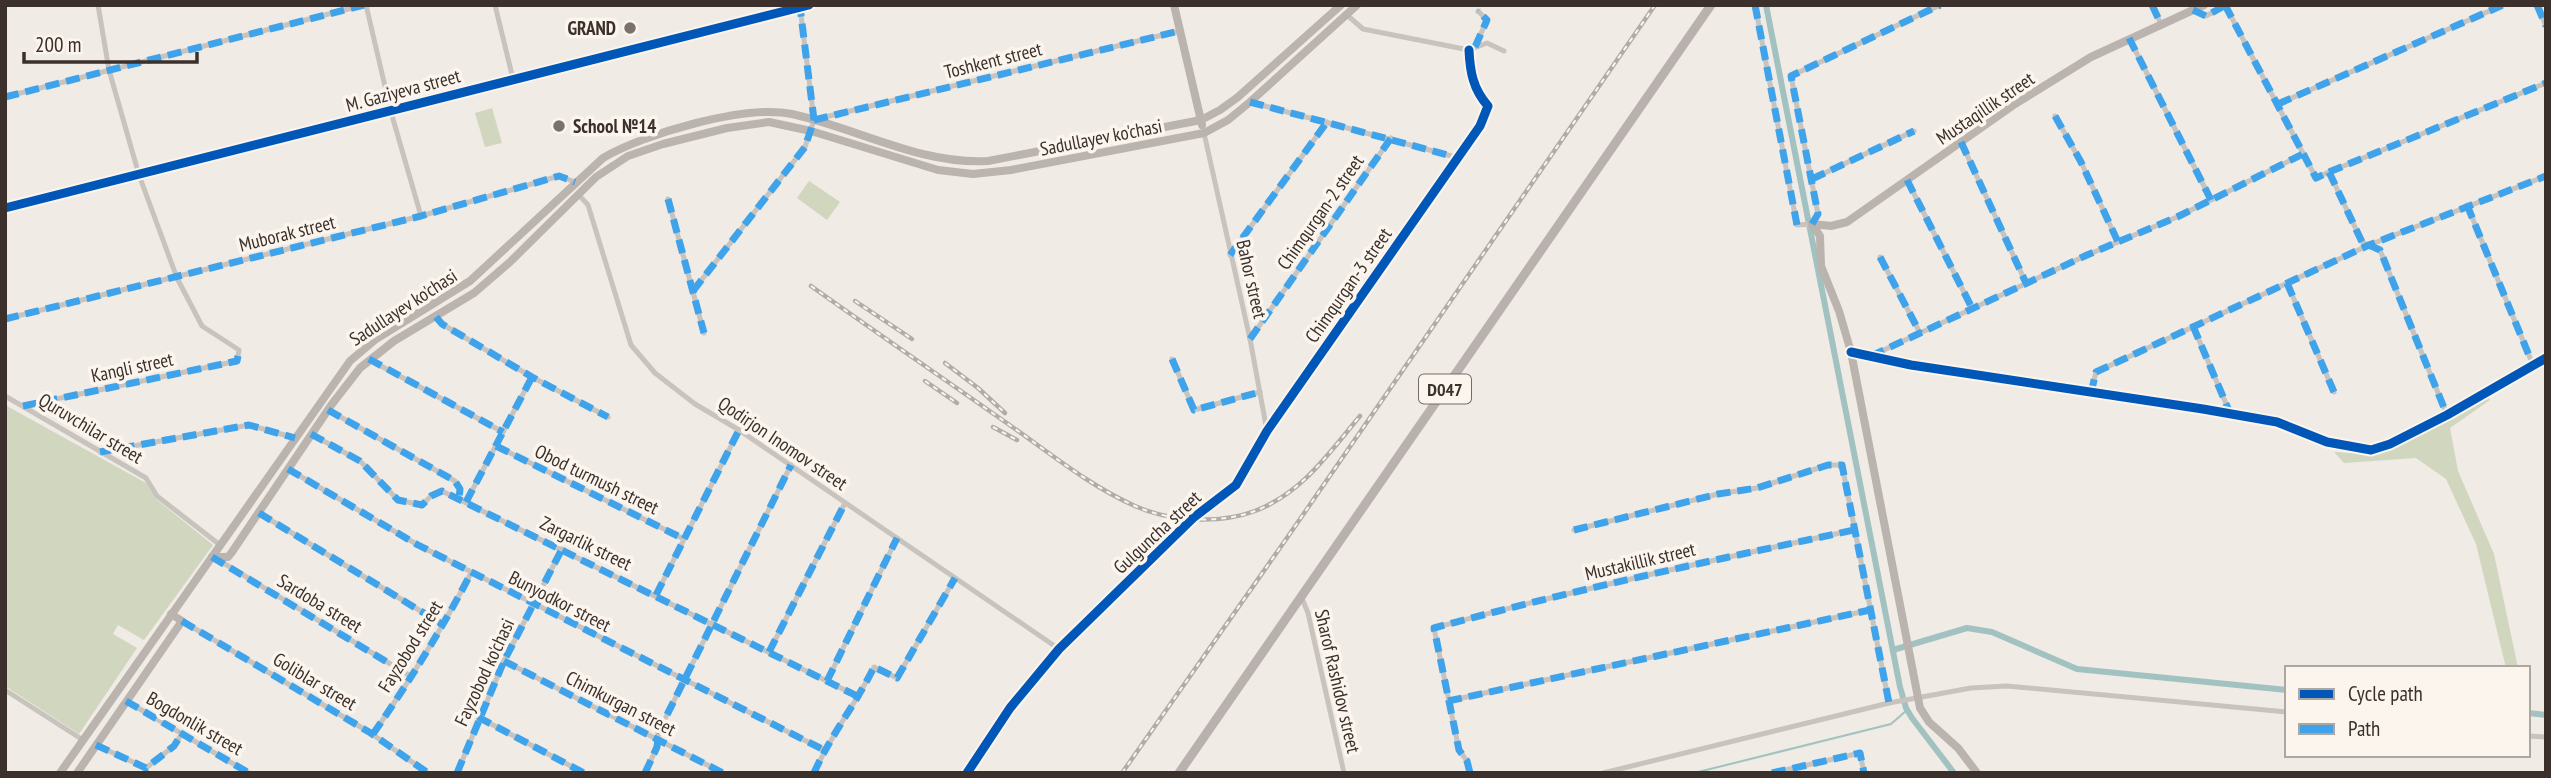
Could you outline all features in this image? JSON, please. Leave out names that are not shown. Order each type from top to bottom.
[{"type":"main road","points":[[1174,5],[1204,133]]},
{"type":"main road","name":"Sadullayev ko'chasi","points":[[71,757],[340,372],[360,350],[470,281],[575,181],[603,158],[624,146],[708,121],[763,111],[783,112],[926,155],[966,162],[988,161],[1201,120],[1238,97],[1341,5]]},
{"type":"main road","name":"Sadullayev ko'chasi","points":[[212,556],[228,556],[328,410],[369,359],[484,285],[578,194],[617,161],[663,144],[758,122],[779,123],[811,131],[928,168],[973,174],[1011,170],[1204,133],[1228,120],[1250,102],[1357,5]]},
{"type":"main road","name":"D047","points":[[1180,773],[1711,5]]},
{"type":"main road","name":"Mustaqillik street","points":[[1812,224],[1831,226],[1847,222],[2015,104],[2091,57],[2204,5]]},
{"type":"main road","name":"M. Gaziyeva street","points":[[5,208],[391,112],[787,8],[805,6]]},
{"type":"main road","points":[[1812,224],[1820,236],[1821,266],[1839,310],[1851,352],[1920,708],[1929,722],[1958,748],[1977,773]]},
{"type":"main road","points":[[77,773],[182,621],[171,614]]},
{"type":"main road","points":[[60,773],[71,757],[84,762]]},
{"type":"street","points":[[98,5],[109,70],[139,175],[177,278]]},
{"type":"street","points":[[5,97],[365,5],[391,112],[421,216]]},
{"type":"street","points":[[495,5],[513,79]]},
{"type":"street","name":"Mustaqillik street","points":[[1755,5],[1797,225],[1812,224]]},
{"type":"street","points":[[1812,224],[1818,214],[1791,76],[1940,5]]},
{"type":"street","points":[[2152,5],[2161,24]]},
{"type":"street","points":[[2225,5],[2316,178],[2546,83]]},
{"type":"street","name":"Mustaqillik street","points":[[2193,10],[2206,16],[2225,5]]},
{"type":"street","points":[[2277,104],[2503,5]]},
{"type":"street","points":[[2537,5],[2546,26]]},
{"type":"street","points":[[693,292],[805,147],[814,120],[805,6]]},
{"type":"street","points":[[1472,49],[1487,20],[1478,11]]},
{"type":"street","points":[[1347,15],[1363,29],[1472,49],[1487,43],[1504,51]]},
{"type":"street","name":"Toshkent street","points":[[814,120],[1179,31]]},
{"type":"street","points":[[2129,38],[2211,200]]},
{"type":"street","name":"Chimqurgan-3 street","points":[[1267,432],[1480,126],[1488,106],[1480,97],[1470,74],[1472,49]]},
{"type":"street","points":[[1250,102],[1458,158]]},
{"type":"street","points":[[2055,116],[2081,162],[2118,242]]},
{"type":"street","points":[[1230,255],[1327,122]]},
{"type":"street","points":[[1812,179],[1914,131]]},
{"type":"street","name":"Bahor street","points":[[1204,133],[1250,339],[1267,432]]},
{"type":"street","name":"Chimqurgan-2 street","points":[[1250,339],[1391,138]]},
{"type":"street","points":[[1961,142],[2026,283]]},
{"type":"street","points":[[1871,356],[2211,200],[2303,154]]},
{"type":"street","points":[[2329,172],[2362,242],[2380,250],[2447,415]]},
{"type":"street","name":"Muborak street","points":[[5,319],[421,216],[559,176],[575,181]]},
{"type":"street","points":[[2091,393],[2096,372],[2369,245],[2546,176]]},
{"type":"street","points":[[1907,180],[1972,308]]},
{"type":"street","name":"Qodirjon Inomov street","points":[[578,194],[588,205],[631,345],[655,373],[695,404],[739,430],[1059,649]]},
{"type":"street","points":[[668,199],[704,333]]},
{"type":"street","points":[[2467,205],[2533,365]]},
{"type":"street","points":[[1880,257],[1920,333]]},
{"type":"street","name":"Kangli street","points":[[23,406],[237,361],[239,350],[202,326],[177,278]]},
{"type":"street","points":[[2287,283],[2334,392]]},
{"type":"street","points":[[436,317],[442,324],[532,377],[608,417]]},
{"type":"street","points":[[2193,326],[2230,414]]},
{"type":"street","points":[[1851,352],[1910,365],[2277,422],[2328,442],[2371,450],[2390,444],[2447,415],[2546,358]]},
{"type":"street","points":[[369,359],[503,432]]},
{"type":"street","points":[[1172,359],[1194,410],[1260,392]]},
{"type":"street","points":[[466,502],[532,377]]},
{"type":"street","name":"Quruvchilar street","points":[[5,396],[146,478],[157,496],[220,545]]},
{"type":"street","points":[[328,410],[455,481],[460,489],[459,499]]},
{"type":"street","points":[[100,452],[249,425],[295,438]]},
{"type":"street","points":[[656,595],[739,430]]},
{"type":"street","name":"Gulguncha street","points":[[967,773],[1010,708],[1059,649],[1193,518],[1236,485],[1267,432]]},
{"type":"street","name":"Zargarlik street","points":[[311,434],[360,461],[398,500],[422,505],[431,496],[442,491],[859,697]]},
{"type":"street","name":"Obod turmush street","points":[[496,446],[684,539]]},
{"type":"street","points":[[1574,530],[1718,494],[1757,488],[1828,465],[1842,465],[1889,703]]},
{"type":"street","points":[[645,773],[684,680],[791,466]]},
{"type":"street","name":"Bunyodkor street","points":[[288,469],[418,545],[532,605],[824,750]]},
{"type":"street","points":[[769,652],[845,503]]},
{"type":"street","points":[[259,513],[442,624]]},
{"type":"street","name":"Mustakillik street","points":[[1448,701],[1434,628],[1611,584],[1854,530]]},
{"type":"street","points":[[827,681],[897,538]]},
{"type":"street","name":"Fayzobod ko'chasi","points":[[457,773],[504,661],[562,548]]},
{"type":"street","name":"Sardoba street","points":[[212,556],[412,677]]},
{"type":"street","name":"Fayzobod street","points":[[373,734],[412,677],[471,573]]},
{"type":"street","points":[[814,773],[824,750],[859,697],[874,667],[897,678],[955,578]]},
{"type":"street","name":"Sharof Rashidov street","points":[[1301,596],[1308,612],[1344,773]]},
{"type":"street","points":[[1470,773],[1460,750],[1448,701],[1870,610]]},
{"type":"street","name":"Goliblar street","points":[[182,621],[373,734],[428,773]]},
{"type":"street","name":"Chimkurgan street","points":[[504,661],[723,773]]},
{"type":"street","points":[[1603,773],[1889,703],[1971,688],[2007,686],[2285,712]]},
{"type":"street","points":[[5,690],[83,740]]},
{"type":"street","name":"Bogdonlik street","points":[[126,701],[249,773]]},
{"type":"street","points":[[478,718],[584,773]]},
{"type":"street","points":[[96,745],[146,768],[174,746],[182,733]]},
{"type":"street","points":[[1772,773],[1860,753],[1864,773]]},
{"type":"green space","points":[[492,108],[502,143],[485,147],[475,113]]},
{"type":"green space","points":[[809,181],[840,202],[827,220],[797,198]]},
{"type":"green space","points":[[2489,398],[2490,400],[2450,428],[2458,471],[2494,554],[2518,666],[2506,666],[2476,544],[2446,479],[2416,458],[2344,463],[2334,452],[2372,454],[2398,446]]},
{"type":"green space","points":[[5,405],[146,483],[156,499],[213,545],[144,640],[118,625],[113,634],[137,648],[79,734],[5,686]]},
{"type":"waterway","points":[[1766,5],[1900,687],[1912,718],[1954,773]]},
{"type":"waterway","points":[[1893,650],[1967,628],[1992,632],[2077,669],[2285,690]]},
{"type":"waterway","points":[[1694,773],[1891,724],[1907,710]]},
{"type":"waterway","points":[[2530,713],[2546,715]]},
{"type":"railway","points":[[1122,773],[1655,5]]},
{"type":"railway","points":[[811,286],[1087,479],[1135,506],[1164,515],[1195,519],[1226,518],[1255,511],[1272,503],[1301,483],[1326,458],[1360,416]]},
{"type":"railway","points":[[855,301],[912,339]]},
{"type":"railway","points":[[945,363],[1005,413]]},
{"type":"railway","points":[[925,381],[957,403]]},
{"type":"railway","points":[[993,427],[1017,440]]},
{"type":"marked path","points":[[5,97],[364,5]]},
{"type":"marked path","points":[[1755,5],[1797,225]]},
{"type":"marked path","points":[[1812,224],[1818,214],[1791,76],[1940,5]]},
{"type":"marked path","points":[[2152,5],[2161,24]]},
{"type":"marked path","points":[[2225,5],[2316,178],[2329,172],[2362,242],[2380,250],[2447,415]]},
{"type":"marked path","points":[[2193,10],[2206,16],[2226,5]]},
{"type":"marked path","points":[[2278,104],[2503,5]]},
{"type":"marked path","points":[[2537,5],[2546,26]]},
{"type":"marked path","points":[[693,291],[805,147],[814,120],[800,7]]},
{"type":"marked path","points":[[1475,47],[1487,20],[1478,11]]},
{"type":"marked path","points":[[814,120],[1179,31]]},
{"type":"marked path","points":[[2129,38],[2211,200]]},
{"type":"marked path","points":[[2329,172],[2546,83]]},
{"type":"marked path","points":[[1250,102],[1459,158],[1456,162]]},
{"type":"marked path","points":[[2055,116],[2081,162],[2118,242]]},
{"type":"marked path","points":[[1230,255],[1327,122]]},
{"type":"marked path","points":[[1812,179],[1914,131]]},
{"type":"marked path","points":[[1250,339],[1391,138]]},
{"type":"marked path","points":[[1961,142],[2026,283]]},
{"type":"marked path","points":[[1871,356],[2087,255],[2177,217],[2303,154]]},
{"type":"marked path","points":[[5,319],[421,216],[559,176],[575,182]]},
{"type":"marked path","points":[[2091,393],[2096,372],[2369,245],[2546,176]]},
{"type":"marked path","points":[[1907,180],[1972,308]]},
{"type":"marked path","points":[[668,199],[704,333]]},
{"type":"marked path","points":[[2467,205],[2533,365]]},
{"type":"marked path","points":[[1880,257],[1920,333]]},
{"type":"marked path","points":[[2287,283],[2334,392]]},
{"type":"marked path","points":[[436,317],[442,324],[532,377],[608,417]]},
{"type":"marked path","points":[[2193,326],[2230,413]]},
{"type":"marked path","points":[[23,406],[237,361],[239,350]]},
{"type":"marked path","points":[[369,359],[503,432]]},
{"type":"marked path","points":[[1172,359],[1194,410],[1260,392]]},
{"type":"marked path","points":[[466,502],[532,377]]},
{"type":"marked path","points":[[328,410],[455,481],[460,489],[459,499]]},
{"type":"marked path","points":[[100,452],[249,425],[295,438]]},
{"type":"marked path","points":[[656,595],[739,430]]},
{"type":"marked path","points":[[311,434],[360,461],[398,500],[422,505],[431,496],[442,491],[859,697]]},
{"type":"marked path","points":[[496,446],[684,539]]},
{"type":"marked path","points":[[645,773],[657,747],[659,731],[791,465]]},
{"type":"marked path","points":[[1574,530],[1718,494],[1757,488],[1828,465],[1842,465],[1889,703]]},
{"type":"marked path","points":[[288,469],[418,545],[824,750]]},
{"type":"marked path","points":[[769,652],[845,503]]},
{"type":"marked path","points":[[259,513],[442,624]]},
{"type":"marked path","points":[[1470,773],[1467,761],[1459,750],[1434,628],[1591,588],[1854,530]]},
{"type":"marked path","points":[[827,681],[897,538]]},
{"type":"marked path","points":[[457,773],[504,661],[562,549]]},
{"type":"marked path","points":[[212,557],[412,677]]},
{"type":"marked path","points":[[373,734],[425,655],[471,573]]},
{"type":"marked path","points":[[814,773],[874,667],[897,678],[955,578]]},
{"type":"marked path","points":[[1448,701],[1870,610]]},
{"type":"marked path","points":[[182,621],[369,732],[428,773]]},
{"type":"marked path","points":[[504,661],[723,773]]},
{"type":"marked path","points":[[126,701],[249,773]]},
{"type":"marked path","points":[[478,717],[584,773]]},
{"type":"marked path","points":[[96,745],[146,768],[174,746],[182,733]]},
{"type":"marked path","points":[[1772,773],[1860,753],[1864,773]]},
{"type":"cycle path","points":[[5,208],[809,5]]},
{"type":"cycle path","points":[[967,773],[1010,708],[1059,649],[1193,518],[1236,485],[1267,431],[1480,126],[1488,106],[1473,80],[1469,50]]},
{"type":"cycle path","points":[[1851,352],[1911,365],[2277,422],[2327,442],[2371,450],[2390,444],[2447,415],[2546,358]]},
{"type":"place","name":"GRAND","points":[[630,28]]},
{"type":"place","name":"School №14","points":[[559,126]]}]
